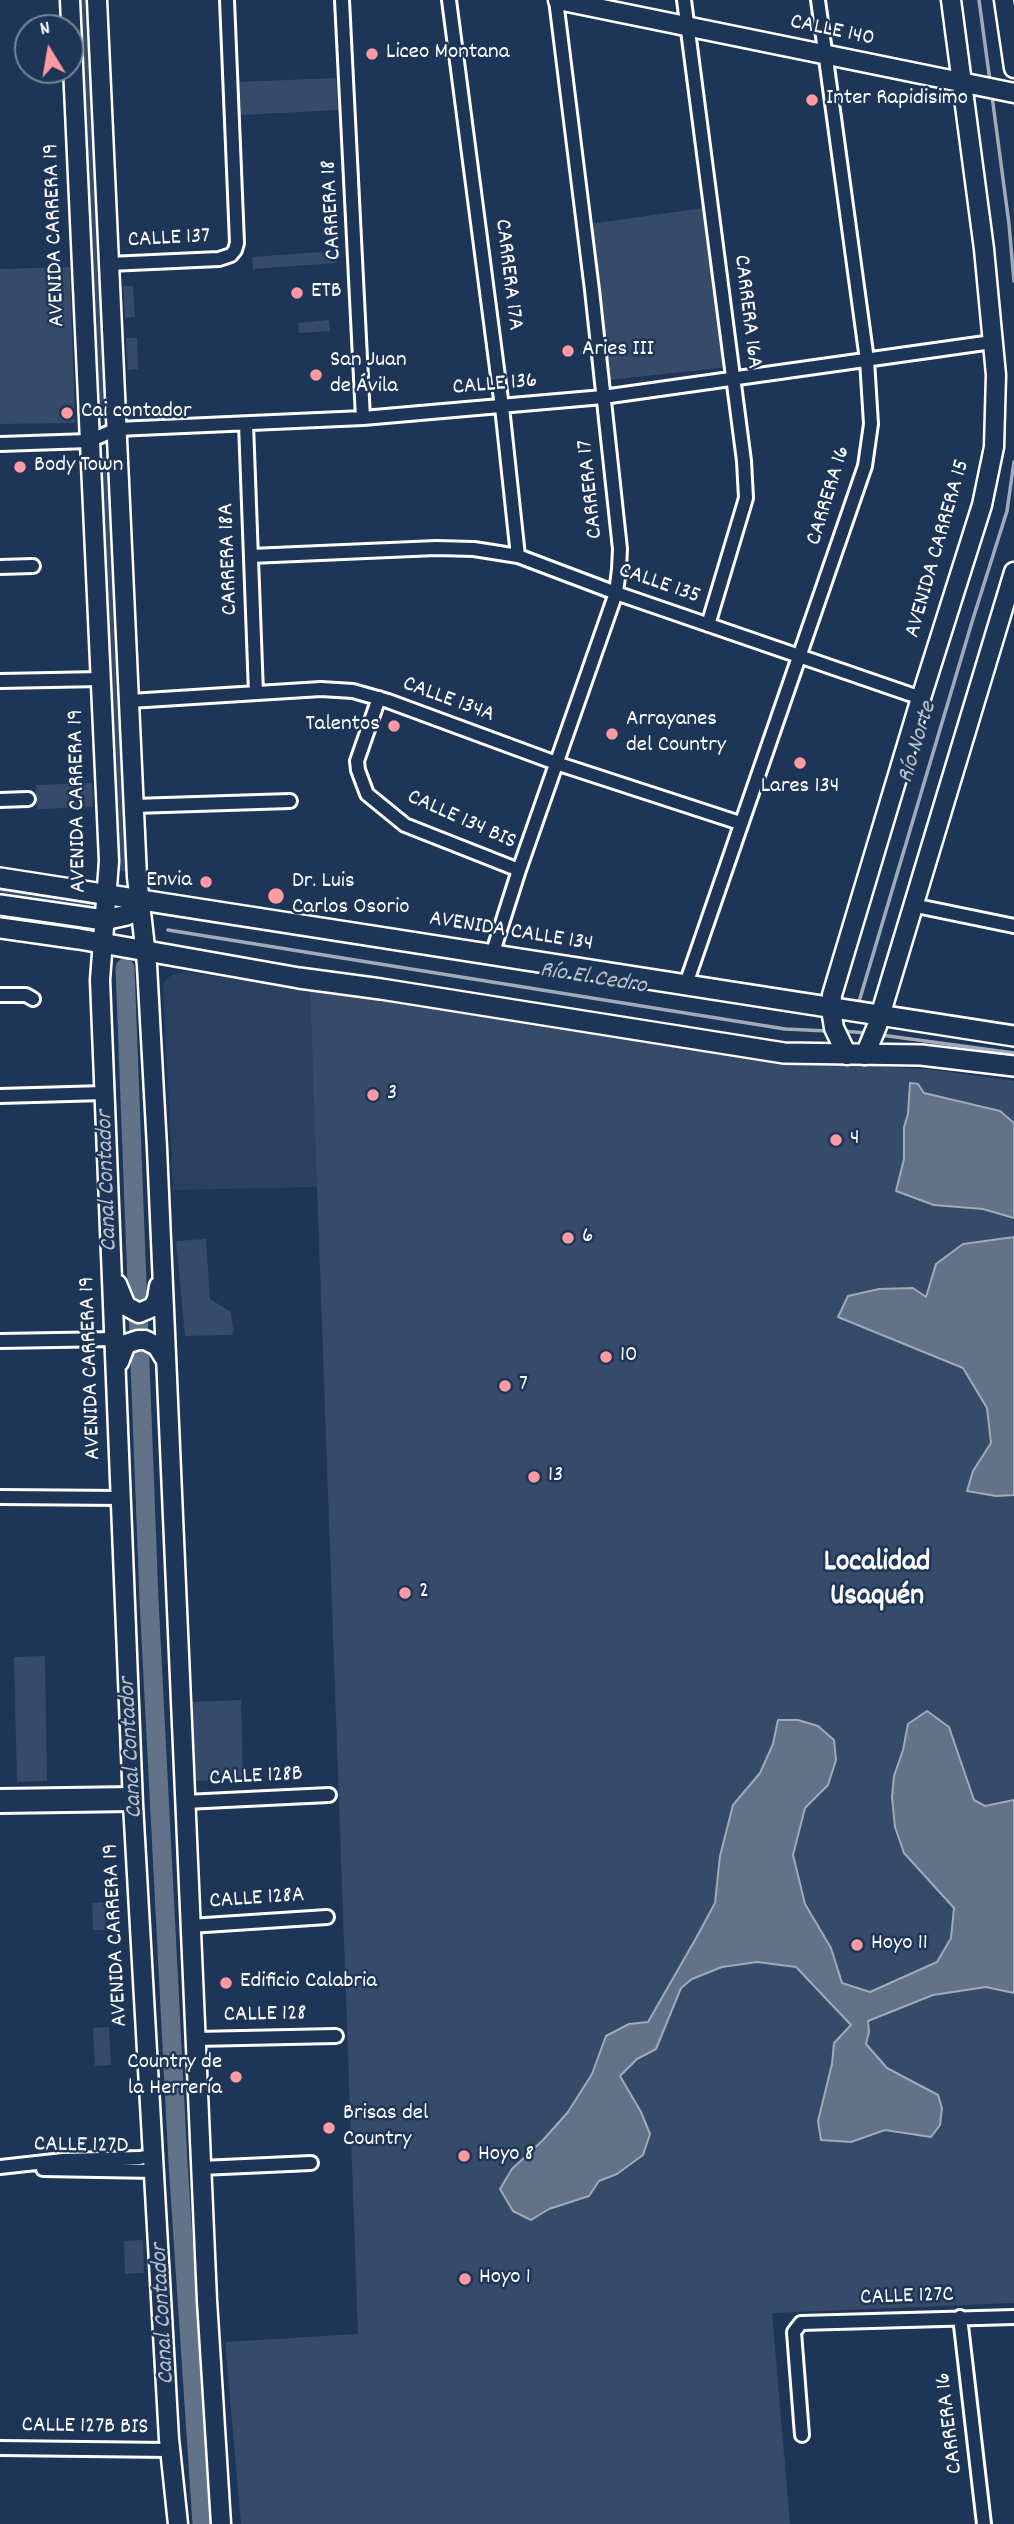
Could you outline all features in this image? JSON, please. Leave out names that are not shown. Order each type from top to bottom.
[{"type":"main road","name":"AVENIDA CARRERA 19","points":[[70,0],[109,861],[100,980],[112,1268],[121,1342],[117,1386],[133,1799],[170,2450],[180,2524]]},
{"type":"main road","points":[[97,0],[134,806],[139,900],[146,952],[162,1262],[161,1352],[220,2522]]},
{"type":"main road","name":"CALLE 140","points":[[557,0],[1012,93]]},
{"type":"main road","name":"AVENIDA CARRERA 15","points":[[855,1049],[835,1012],[832,995],[920,698],[988,482],[997,406],[967,84],[951,0]]},
{"type":"main road","points":[[1008,6],[1014,68]]},
{"type":"main road","points":[[855,1049],[875,1019],[1014,572]]},
{"type":"main road","name":"AVENIDA CALLE 134","points":[[0,878],[686,984],[875,1019],[1014,1036]]},
{"type":"main road","points":[[0,905],[104,920],[127,915],[139,900]]},
{"type":"main road","points":[[0,928],[299,978],[784,1053],[855,1049],[1014,1066]]},
{"type":"main road","points":[[112,1268],[125,1306],[134,1312],[144,1313],[155,1303],[162,1262]]},
{"type":"main road","points":[[121,1342],[145,1340],[161,1352]]},
{"type":"street","name":"CALLE 137","points":[[109,264],[219,259],[231,255],[237,243],[227,0]]},
{"type":"street","name":"CARRERA 18","points":[[342,0],[363,418]]},
{"type":"street","name":"CARRERA 17A","points":[[449,0],[502,407],[517,556]]},
{"type":"street","name":"CARRERA 17","points":[[492,954],[616,593],[620,549],[593,290],[557,0]]},
{"type":"street","name":"CARRERA 16A","points":[[684,0],[734,379],[746,498],[708,625]]},
{"type":"street","name":"CARRERA 16","points":[[686,984],[865,466],[872,424],[867,360],[818,0]]},
{"type":"street","name":"CALLE 136","points":[[0,444],[89,441],[117,429],[363,418],[603,397],[992,342]]},
{"type":"street","name":"CARRERA 18A","points":[[247,424],[256,692]]},
{"type":"street","name":"CALLE 135","points":[[251,556],[436,548],[474,549],[517,556],[920,698]]},
{"type":"street","points":[[0,567],[33,566]]},
{"type":"street","points":[[0,681],[100,678]]},
{"type":"street","name":"CALLE 134A","points":[[130,701],[321,689],[353,691],[556,763],[740,823]]},
{"type":"street","name":"CALLE 134 BIS","points":[[379,698],[357,761],[367,794],[405,825],[519,870]]},
{"type":"street","points":[[0,800],[28,799]]},
{"type":"street","points":[[134,806],[290,801]]},
{"type":"street","points":[[912,905],[1014,926]]},
{"type":"street","points":[[0,995],[26,995],[33,999]]},
{"type":"street","points":[[0,1096],[104,1093]]},
{"type":"street","points":[[0,1340],[121,1342]]},
{"type":"street","points":[[0,1497],[122,1498]]},
{"type":"street","name":"CALLE 128B","points":[[185,1802],[329,1795]]},
{"type":"street","points":[[0,1796],[133,1799]]},
{"type":"street","points":[[0,1806],[133,1799]]},
{"type":"street","name":"CALLE 128A","points":[[190,1926],[327,1917]]},
{"type":"street","name":"CALLE 128","points":[[196,2039],[335,2036]]},
{"type":"street","name":"CALLE 127D","points":[[3,2167],[63,2160],[140,2158],[154,2163]]},
{"type":"street","points":[[201,2168],[311,2163]]},
{"type":"street","name":"CARRERA 16","points":[[960,2317],[984,2524]]},
{"type":"street","name":"CALLE 127C","points":[[802,2435],[794,2332],[801,2323],[1014,2317]]},
{"type":"street","name":"CALLE 127B BIS","points":[[0,2448],[170,2450]]},
{"type":"shaded area","points":[[77,0],[92,0],[109,406],[95,406],[81,84],[84,84],[84,14],[78,14]]},
{"type":"shaded area","points":[[336,78],[338,110],[241,115],[239,82]]},
{"type":"shaded area","points":[[704,208],[728,367],[609,380],[589,224]]},
{"type":"shaded area","points":[[335,251],[336,263],[253,269],[252,257]]},
{"type":"shaded area","points":[[70,267],[75,423],[0,424],[0,269]]},
{"type":"shaded area","points":[[123,286],[133,286],[135,317],[125,318]]},
{"type":"shaded area","points":[[329,320],[330,331],[299,333],[298,323]]},
{"type":"shaded area","points":[[126,338],[137,338],[138,369],[128,370]]},
{"type":"shaded area","points":[[112,456],[132,872],[115,870],[96,457]]},
{"type":"shaded area","points":[[92,783],[93,807],[37,809],[36,785]]},
{"type":"shaded area","points":[[0,882],[94,896],[93,911],[0,896]]},
{"type":"shaded area","points":[[0,908],[94,925],[93,935],[0,921]]},
{"type":"shaded area","points":[[183,972],[310,989],[318,1187],[173,1190],[163,984],[170,976]]},
{"type":"shaded area","points":[[310,989],[796,1062],[927,1069],[1014,1081],[1014,2303],[772,2313],[790,2524],[241,2524],[225,2342],[358,2334]]},
{"type":"shaded area","points":[[910,1083],[918,1084],[924,1093],[1000,1111],[1014,1123],[1014,1218],[983,1209],[934,1205],[896,1191],[904,1159],[904,1127],[908,1114]]},
{"type":"shaded area","points":[[1014,1237],[1014,1495],[996,1496],[967,1491],[973,1471],[991,1443],[987,1408],[963,1368],[838,1317],[848,1296],[879,1289],[913,1288],[926,1297],[936,1264],[963,1244]]},
{"type":"shaded area","points":[[206,1239],[210,1299],[231,1312],[232,1335],[185,1336],[176,1241]]},
{"type":"shaded area","points":[[45,1656],[47,1781],[17,1782],[14,1657]]},
{"type":"shaded area","points":[[241,1700],[243,1779],[195,1781],[192,1702]]},
{"type":"shaded area","points":[[927,1711],[949,1727],[974,1800],[985,1806],[1014,1800],[1014,1993],[986,1987],[933,1995],[868,2021],[866,2044],[887,2068],[938,2095],[942,2108],[940,2125],[931,2137],[885,2130],[851,2142],[821,2140],[818,2121],[832,2064],[834,2043],[851,2025],[796,1967],[757,1962],[722,1967],[692,1979],[681,1988],[656,2049],[637,2059],[620,2076],[641,2112],[650,2134],[643,2155],[617,2174],[599,2181],[589,2196],[549,2209],[531,2220],[513,2211],[500,2189],[512,2169],[568,2112],[592,2074],[606,2036],[629,2024],[648,2022],[715,1903],[720,1856],[733,1805],[760,1773],[773,1744],[778,1720],[798,1720],[818,1726],[834,1740],[836,1760],[828,1785],[805,1808],[793,1855],[805,1904],[831,1948],[842,1983],[870,1992],[937,1962],[951,1938],[954,1908],[904,1853],[895,1827],[892,1797],[894,1776],[908,1724]]},
{"type":"shaded area","points":[[105,1902],[106,1930],[93,1930],[92,1903]]},
{"type":"shaded area","points":[[109,2027],[111,2065],[95,2066],[93,2028]]},
{"type":"shaded area","points":[[143,2240],[144,2273],[125,2274],[124,2241]]},
{"type":"waterway","name":"Río Norte","points":[[979,0],[990,81]]},
{"type":"waterway","name":"Río Norte","points":[[992,96],[1014,281]]},
{"type":"waterway","name":"Río Norte","points":[[858,1005],[1007,511],[1014,462]]},
{"type":"waterway","name":"Río El Cedro","points":[[168,930],[785,1029],[828,1031]]},
{"type":"waterway","name":"Canal Contador","points":[[125,968],[149,1600],[178,2163],[202,2524]]},
{"type":"waterway","name":"Río El Cedro","points":[[843,1031],[866,1033]]},
{"type":"waterway","name":"Río El Cedro","points":[[881,1035],[1014,1053]]},
{"type":"place","name":"Liceo Montana","points":[[372,54]]},
{"type":"place","name":"Inter Rapidisimo","points":[[812,100]]},
{"type":"place","name":"ETB","points":[[297,293]]},
{"type":"place","name":"Aries III","points":[[568,351]]},
{"type":"place","name":"San Juan de Ávila","points":[[316,375]]},
{"type":"place","name":"Cai contador","points":[[67,413]]},
{"type":"place","name":"Body Town","points":[[20,467]]},
{"type":"place","name":"Talentos","points":[[394,726]]},
{"type":"place","name":"Arrayanes del Country","points":[[612,734]]},
{"type":"place","name":"Lares 134","points":[[800,763]]},
{"type":"place","name":"Envia","points":[[206,882]]},
{"type":"place","name":"Dr. Luis Carlos Osorio","points":[[276,896]]},
{"type":"place","name":"3","points":[[373,1095]]},
{"type":"place","name":"4","points":[[836,1140]]},
{"type":"place","name":"6","points":[[568,1238]]},
{"type":"place","name":"10","points":[[606,1357]]},
{"type":"place","name":"7","points":[[505,1386]]},
{"type":"place","name":"13","points":[[534,1477]]},
{"type":"place","name":"2","points":[[405,1593]]},
{"type":"place","name":"Hoyo 11","points":[[857,1945]]},
{"type":"place","name":"Edificio Calabria","points":[[226,1983]]},
{"type":"place","name":"Country de la Herrería","points":[[236,2077]]},
{"type":"place","name":"Brisas del Country","points":[[329,2128]]},
{"type":"place","name":"Hoyo 8","points":[[464,2156]]},
{"type":"place","name":"Hoyo 1","points":[[465,2279]]},
{"type":"district","name":"Localidad Usaquén","points":[[877,1582]]}]
